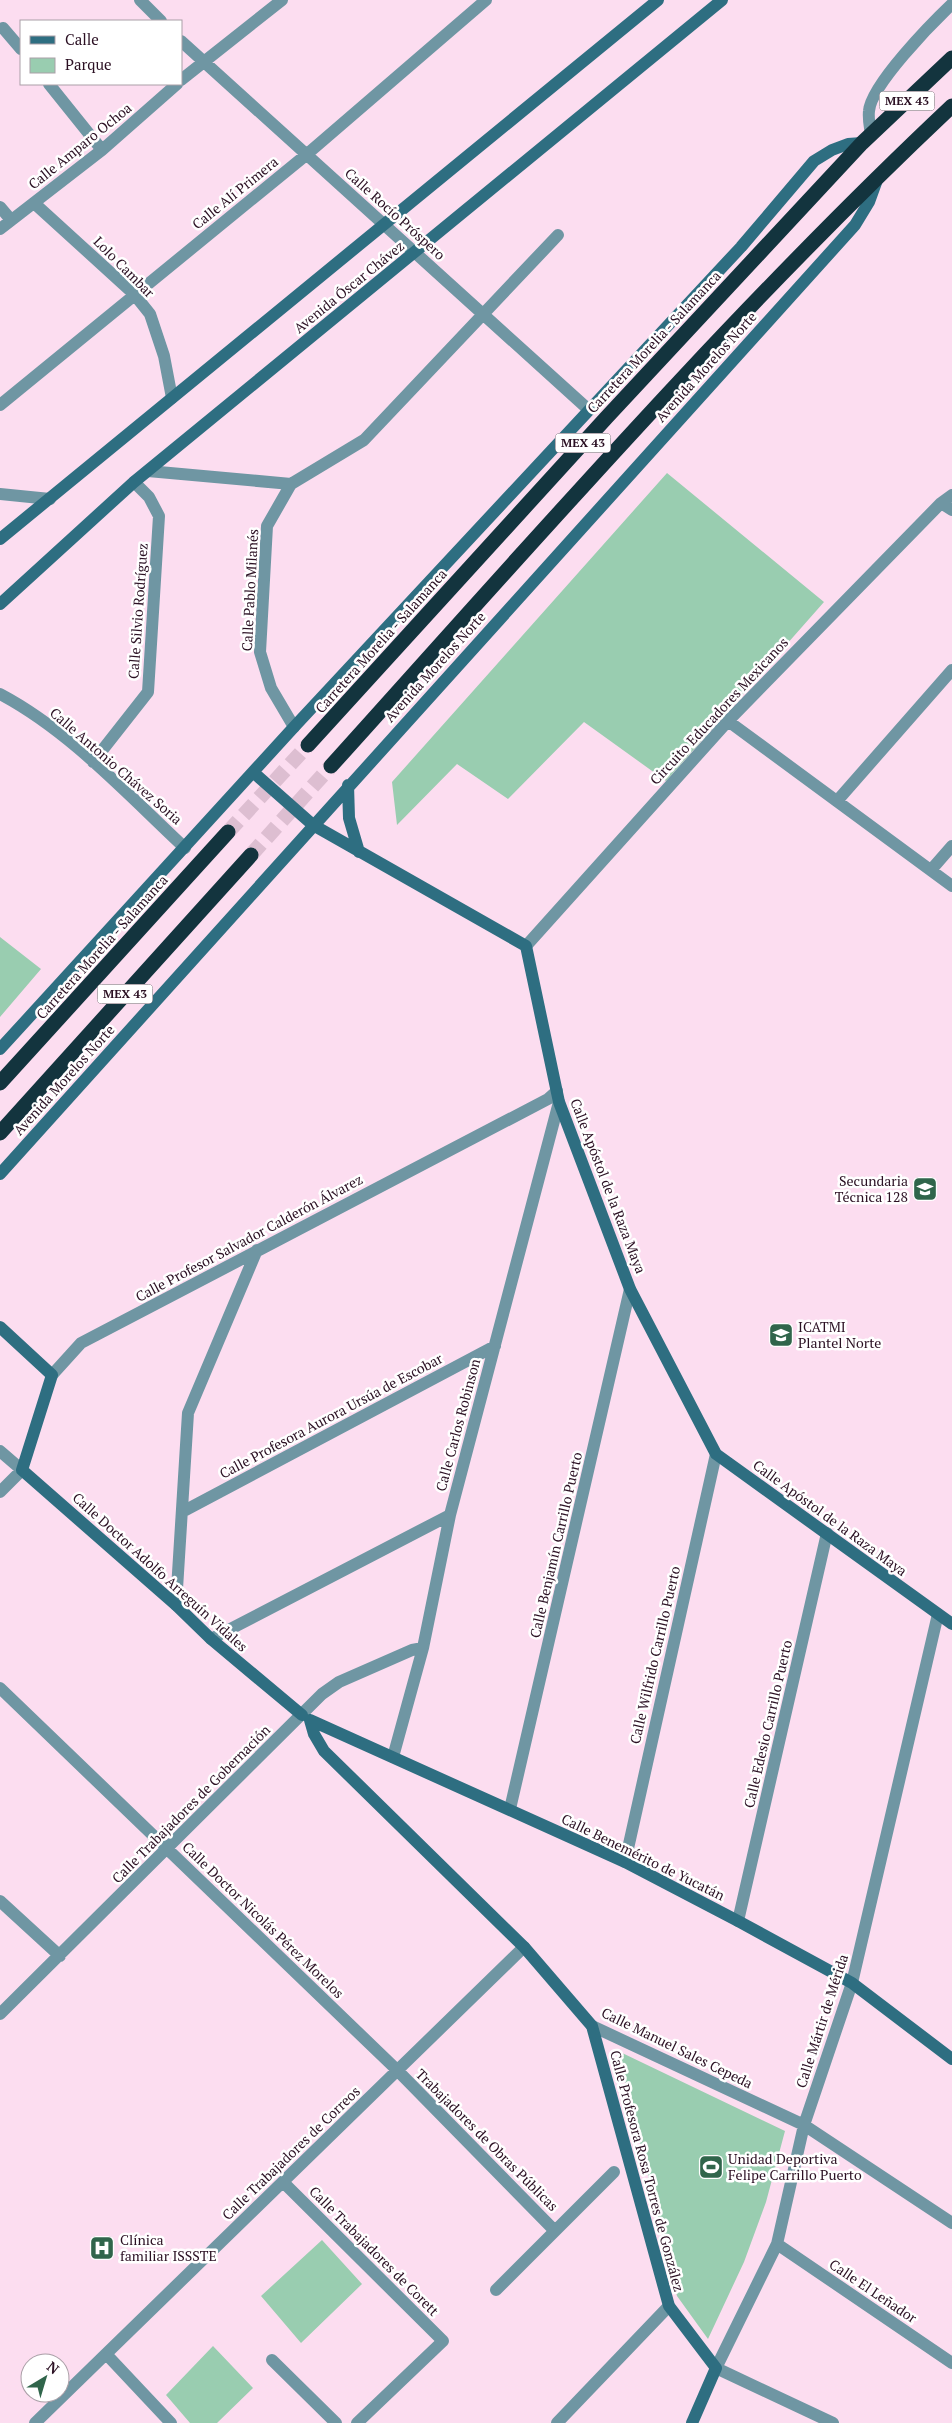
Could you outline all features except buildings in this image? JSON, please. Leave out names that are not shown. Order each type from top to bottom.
[{"type":"highway","name":"Carretera Morelia - Salamanca","points":[[308,745],[606,418],[867,139],[952,58]]},
{"type":"highway","name":"MEX 43","points":[[331,766],[627,438],[880,174],[952,106]]},
{"type":"highway","name":"Carretera Morelia - Salamanca","points":[[0,1083],[228,832]]},
{"type":"highway","name":"MEX 43","points":[[0,1133],[251,854]]},
{"type":"street","points":[[140,0],[160,20]]},
{"type":"street","points":[[182,79],[282,0]]},
{"type":"street","name":"Calle Alí Primera","points":[[0,405],[306,155],[486,0]]},
{"type":"street","name":"Avenida Óscar Chávez","points":[[0,539],[658,0]]},
{"type":"street","name":"Avenida Óscar Chávez","points":[[0,604],[134,482],[722,0]]},
{"type":"street","points":[[0,1049],[185,848],[294,726],[741,247],[814,160],[840,147],[867,139],[868,110],[881,85],[930,25],[952,4]]},
{"type":"street","points":[[3,28],[20,48]]},
{"type":"street","name":"Calle Rocío Próspero","points":[[182,42],[589,410]]},
{"type":"street","points":[[50,85],[102,150]]},
{"type":"street","name":"Calle Amparo Ochoa","points":[[0,229],[102,150],[176,85]]},
{"type":"street","name":"Avenida Morelos Norte","points":[[0,1174],[348,785],[855,225],[869,202],[880,174]]},
{"type":"street","name":"Lolo Cambar","points":[[34,203],[134,294],[150,314],[164,356],[172,398]]},
{"type":"street","points":[[0,207],[11,220]]},
{"type":"street","points":[[148,471],[291,484],[364,440],[558,235]]},
{"type":"street","name":"Calle Silvio Rodríguez","points":[[93,762],[148,692],[159,516],[149,497],[134,482]]},
{"type":"street","name":"Calle Pablo Milanés","points":[[291,484],[267,526],[260,652],[271,688],[294,726]]},
{"type":"street","points":[[0,494],[50,499]]},
{"type":"street","name":"Circuito Educadores Mexicanos","points":[[526,946],[728,721],[940,503],[952,495]]},
{"type":"street","points":[[940,503],[952,510]]},
{"type":"street","points":[[837,801],[952,670]]},
{"type":"street","name":"Calle Antonio Chávez Soria","points":[[0,694],[26,708],[93,762],[185,848]]},
{"type":"street","points":[[728,721],[952,886]]},
{"type":"street","points":[[253,772],[313,825],[526,946]]},
{"type":"street","points":[[348,785],[349,818],[359,852]]},
{"type":"street","points":[[931,870],[939,858],[952,846]]},
{"type":"street","name":"Calle Apóstol de la Raza Maya","points":[[526,946],[558,1096],[630,1288],[716,1454],[952,1624]]},
{"type":"street","name":"Calle Profesor Salvador Calderón Álvarez","points":[[22,1470],[52,1376],[80,1343],[548,1099],[558,1096]]},
{"type":"street","name":"Calle Carlos Robinson","points":[[393,1757],[423,1648],[450,1515],[558,1096]]},
{"type":"street","points":[[176,1605],[188,1413],[257,1250]]},
{"type":"street","name":"Calle Benjamín Carrillo Puerto","points":[[510,1809],[630,1288]]},
{"type":"street","points":[[0,1327],[52,1376]]},
{"type":"street","name":"Calle Profesora Aurora Ursúa de Escobar","points":[[182,1512],[494,1346]]},
{"type":"street","name":"Calle Doctor Adolfo Arreguín Vidales","points":[[0,1451],[176,1605],[211,1639],[306,1717]]},
{"type":"street","name":"Calle Wilfrido Carrillo Puerto","points":[[624,1862],[716,1454]]},
{"type":"street","points":[[0,1492],[22,1470]]},
{"type":"street","points":[[211,1639],[450,1515]]},
{"type":"street","name":"Calle Edesio Carrillo Puerto","points":[[738,1921],[827,1533]]},
{"type":"street","name":"Calle Mártir de Mérida","points":[[692,2423],[716,2368],[777,2244],[804,2125],[852,1983],[938,1614]]},
{"type":"street","name":"Calle Trabajadores de Gobernación","points":[[0,2014],[167,1848],[306,1717],[322,1694],[338,1682],[412,1650],[423,1648]]},
{"type":"street","name":"Calle Doctor Nicolás Pérez Morelos","points":[[0,1688],[398,2070]]},
{"type":"street","name":"Calle Benemérito de Yucatán","points":[[306,1717],[624,1862],[738,1921],[852,1983],[952,2059]]},
{"type":"street","name":"Calle Manuel Sales Cepeda","points":[[306,1717],[324,1751],[524,1947],[592,2026],[804,2125],[952,2223]]},
{"type":"street","points":[[1,1904],[60,1956]]},
{"type":"street","name":"Calle Trabajadores de Correos","points":[[35,2423],[524,1947]]},
{"type":"street","name":"Calle Profesora Rosa Torres de González","points":[[592,2026],[669,2306],[716,2368]]},
{"type":"street","name":"Trabajadores de Obras Públicas","points":[[398,2070],[556,2231]]},
{"type":"street","points":[[496,2290],[614,2172]]},
{"type":"street","name":"Calle Trabajadores de Corett","points":[[283,2182],[443,2341],[357,2423]]},
{"type":"street","name":"Calle El Leñador","points":[[777,2244],[952,2363]]},
{"type":"street","points":[[557,2423],[669,2306]]},
{"type":"street","points":[[107,2355],[171,2423]]},
{"type":"street","points":[[272,2360],[336,2423]]},
{"type":"street","points":[[716,2368],[833,2423]]},
{"type":"green space","points":[[667,473],[824,602],[666,781],[584,722],[508,799],[457,764],[397,825],[392,782]]},
{"type":"green space","points":[[0,937],[41,969],[0,1017]]},
{"type":"green space","name":"Unidad Deportiva Felipe Carrillo Puerto","points":[[618,2051],[785,2131],[766,2202],[744,2262],[708,2339],[677,2296]]},
{"type":"green space","points":[[322,2240],[362,2284],[301,2343],[261,2296]]},
{"type":"green space","points":[[213,2346],[253,2388],[217,2423],[190,2423],[166,2395]]},
{"type":"tunnel","points":[[228,832],[308,745]]},
{"type":"tunnel","points":[[251,855],[331,766]]},
{"type":"place","name":"Secundaria Técnica 128","points":[[925,1189]]},
{"type":"place","name":"ICATMI Plantel Norte","points":[[781,1335]]},
{"type":"place","name":"Unidad Deportiva Felipe Carrillo Puerto","points":[[711,2167]]},
{"type":"place","name":"Clínica familiar ISSSTE","points":[[102,2248]]}]
